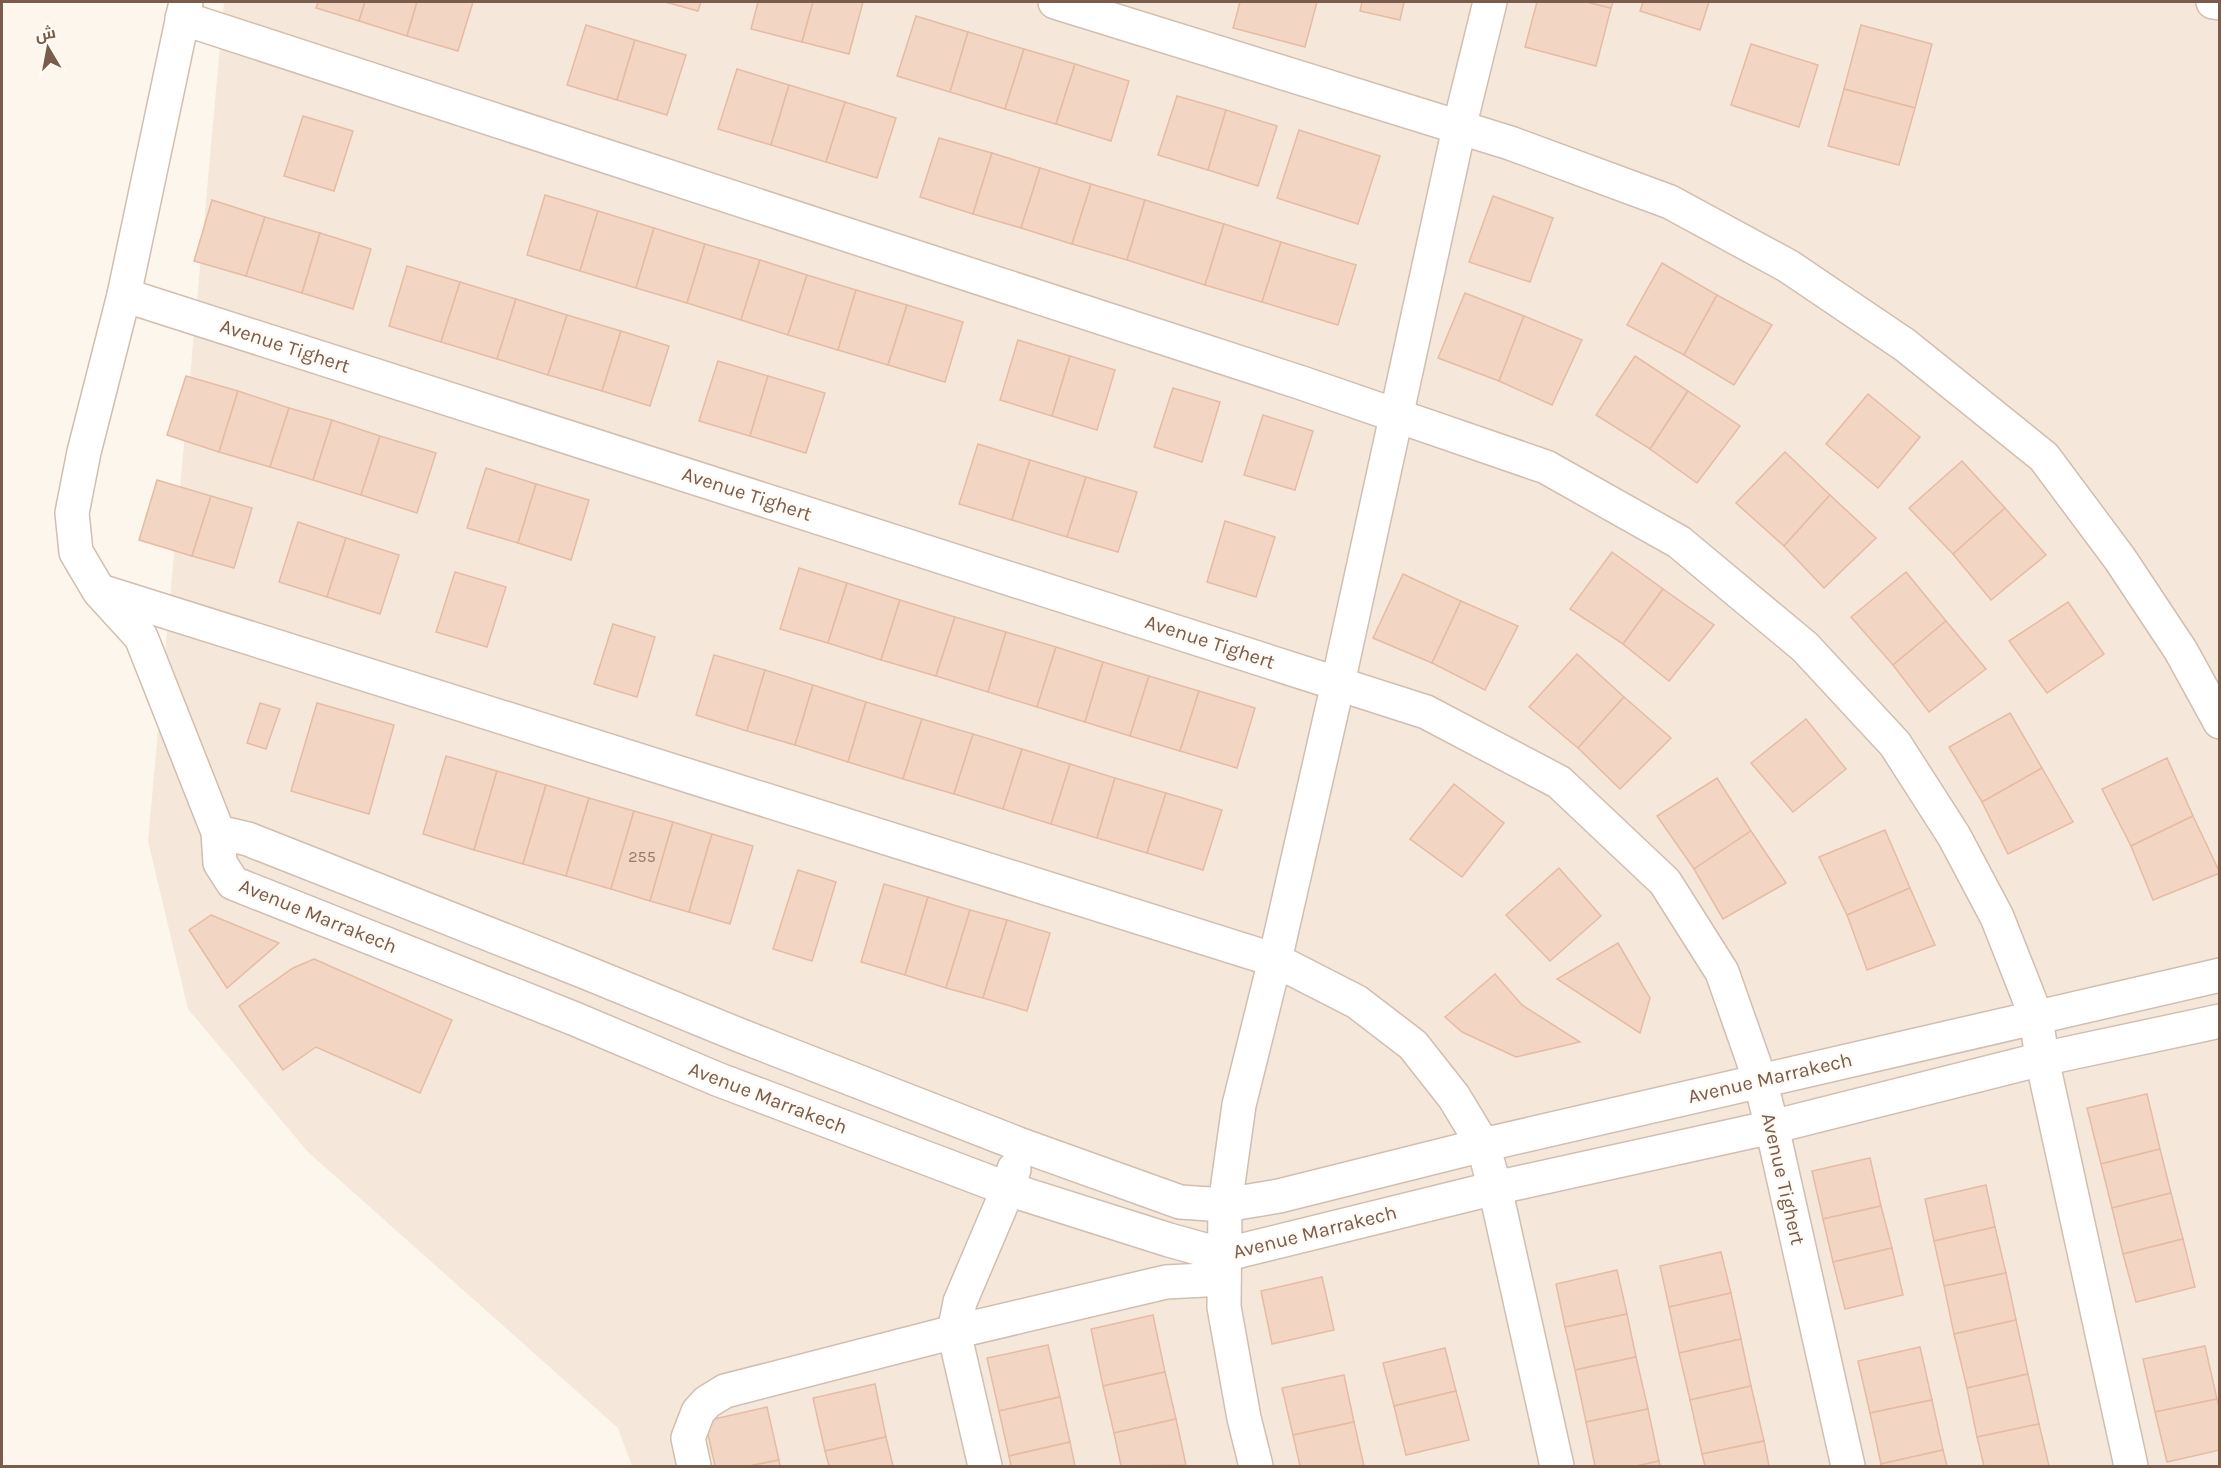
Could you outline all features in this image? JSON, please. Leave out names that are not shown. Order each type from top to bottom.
[{"type":"street","points":[[1055,2],[1510,143],[1670,202],[1788,266],[1905,345],[2044,457],[2120,559],[2175,641],[2220,722]]},
{"type":"street","points":[[1256,1467],[1244,1418],[1224,1307],[1225,1205],[1239,1105],[1275,960],[1459,128],[1490,2]]},
{"type":"street","points":[[2212,2],[2220,3]]},
{"type":"street","points":[[218,832],[141,637],[99,591],[76,552],[72,513],[84,452],[124,295],[184,10],[1546,467],[1679,542],[1805,647],[1895,744],[1954,836],[1997,917],[2036,1016],[2042,1059],[2131,1467]]},
{"type":"street","name":"Avenue Tighert","points":[[124,295],[1338,682],[1426,712],[1559,782],[1665,882],[1722,972],[1760,1080],[1772,1127],[1848,1467]]},
{"type":"street","points":[[99,591],[1275,960],[1357,1002],[1413,1045],[1454,1097],[1483,1145],[1495,1188],[1557,1467]]},
{"type":"street","name":"Avenue Marrakech","points":[[2220,975],[1483,1145],[1279,1196],[1225,1205],[1180,1202],[1021,1144],[739,1035],[248,839],[218,832],[220,863],[233,883],[574,1019],[717,1079],[1008,1189],[1168,1240],[1223,1267],[1495,1188],[1772,1127],[2042,1059],[2220,1021]]},
{"type":"street","points":[[574,1019],[585,972]]},
{"type":"street","points":[[717,1079],[739,1035]]},
{"type":"street","points":[[985,1467],[954,1332],[960,1302],[1008,1189],[1021,1144]]},
{"type":"street","points":[[694,1467],[688,1437],[699,1412],[707,1402],[725,1391],[954,1332],[1223,1267]]},
{"type":"shaded area","points":[[224,2],[2219,2],[2219,1466],[632,1466],[618,1428],[308,1152],[188,1009],[148,841]]},
{"type":"building","points":[[318,2],[365,2],[359,21],[316,8]]},
{"type":"building","points":[[365,2],[417,2],[407,36],[359,21]]},
{"type":"building","points":[[417,2],[473,2],[458,51],[407,36]]},
{"type":"building","points":[[665,2],[701,2],[698,11]]},
{"type":"building","points":[[758,2],[813,2],[802,42],[751,29]]},
{"type":"building","points":[[813,2],[863,2],[849,54],[802,42]]},
{"type":"building","points":[[1240,2],[1317,2],[1305,47],[1233,28]]},
{"type":"building","points":[[1362,2],[1404,2],[1400,20],[1360,11]]},
{"type":"building","points":[[1537,2],[1587,2],[1611,8],[1596,66],[1525,47]]},
{"type":"building","points":[[1587,2],[1613,2],[1611,8]]},
{"type":"building","points":[[1643,2],[1709,2],[1700,30],[1640,11]]},
{"type":"building","points":[[916,16],[968,32],[950,92],[897,76]]},
{"type":"building","points":[[586,25],[635,40],[617,100],[567,85]]},
{"type":"building","points":[[1861,25],[1932,44],[1915,108],[1844,89]]},
{"type":"building","points":[[968,32],[1024,49],[1005,109],[950,92]]},
{"type":"building","points":[[635,40],[686,55],[667,115],[617,100]]},
{"type":"building","points":[[1751,44],[1818,65],[1799,127],[1731,105]]},
{"type":"building","points":[[1024,49],[1075,64],[1056,124],[1005,109]]},
{"type":"building","points":[[1075,64],[1129,81],[1111,141],[1056,124]]},
{"type":"building","points":[[737,69],[789,85],[771,145],[718,129]]},
{"type":"building","points":[[789,85],[845,102],[826,162],[771,145]]},
{"type":"building","points":[[1844,89],[1915,108],[1899,165],[1828,146]]},
{"type":"building","points":[[1177,96],[1226,110],[1208,170],[1158,155]]},
{"type":"building","points":[[845,102],[896,118],[877,178],[826,162]]},
{"type":"building","points":[[1226,110],[1277,126],[1258,186],[1208,170]]},
{"type":"building","points":[[303,116],[353,131],[334,191],[284,176]]},
{"type":"building","points":[[1299,130],[1380,156],[1358,224],[1277,198]]},
{"type":"building","points":[[939,138],[992,153],[973,214],[920,197]]},
{"type":"building","points":[[992,153],[1040,168],[1021,228],[973,214]]},
{"type":"building","points":[[1040,168],[1091,184],[1072,244],[1021,228]]},
{"type":"building","points":[[1091,184],[1145,200],[1127,260],[1072,244]]},
{"type":"building","points":[[545,195],[598,211],[580,271],[527,255]]},
{"type":"building","points":[[1493,196],[1553,218],[1530,282],[1469,262]]},
{"type":"building","points":[[212,200],[265,217],[246,276],[194,261]]},
{"type":"building","points":[[1145,200],[1224,224],[1205,285],[1127,260]]},
{"type":"building","points":[[598,211],[654,228],[636,288],[580,271]]},
{"type":"building","points":[[265,217],[320,233],[302,293],[246,276]]},
{"type":"building","points":[[1224,224],[1281,242],[1262,302],[1205,285]]},
{"type":"building","points":[[654,228],[705,244],[687,303],[636,288]]},
{"type":"building","points":[[320,233],[371,249],[353,309],[302,293]]},
{"type":"building","points":[[1281,242],[1356,265],[1338,325],[1262,302]]},
{"type":"building","points":[[705,244],[760,260],[741,320],[687,303]]},
{"type":"building","points":[[760,260],[807,275],[788,335],[741,320]]},
{"type":"building","points":[[1662,263],[1717,295],[1684,355],[1627,325]]},
{"type":"building","points":[[407,266],[460,282],[441,342],[389,326]]},
{"type":"building","points":[[807,275],[856,290],[838,350],[788,335]]},
{"type":"building","points":[[460,282],[516,299],[497,359],[441,342]]},
{"type":"building","points":[[856,290],[907,305],[888,365],[838,350]]},
{"type":"building","points":[[1465,293],[1524,316],[1499,381],[1438,358]]},
{"type":"building","points":[[1717,295],[1772,325],[1734,385],[1684,355]]},
{"type":"building","points":[[516,299],[567,315],[548,375],[497,359]]},
{"type":"building","points":[[907,305],[963,322],[945,382],[888,365]]},
{"type":"building","points":[[567,315],[621,331],[602,391],[548,375]]},
{"type":"building","points":[[1524,316],[1582,340],[1552,405],[1499,381]]},
{"type":"building","points":[[621,331],[669,346],[650,406],[602,391]]},
{"type":"building","points":[[1018,340],[1070,356],[1052,416],[1000,400]]},
{"type":"building","points":[[1070,356],[1115,370],[1097,430],[1052,416]]},
{"type":"building","points":[[1635,356],[1688,391],[1650,449],[1596,415]]},
{"type":"building","points":[[718,361],[768,376],[750,436],[699,421]]},
{"type":"building","points":[[186,376],[238,391],[219,452],[167,435]]},
{"type":"building","points":[[768,376],[825,393],[806,453],[750,436]]},
{"type":"building","points":[[1173,388],[1220,402],[1202,462],[1154,447]]},
{"type":"building","points":[[238,391],[289,408],[270,467],[219,452]]},
{"type":"building","points":[[1688,391],[1740,426],[1697,483],[1650,449]]},
{"type":"building","points":[[1868,394],[1920,437],[1878,488],[1826,444]]},
{"type":"building","points":[[289,408],[332,420],[313,480],[270,467]]},
{"type":"building","points":[[1263,415],[1313,431],[1295,490],[1244,475]]},
{"type":"building","points":[[332,420],[380,436],[361,495],[313,480]]},
{"type":"building","points":[[380,436],[436,453],[417,513],[361,495]]},
{"type":"building","points":[[978,444],[1030,460],[1012,520],[959,504]]},
{"type":"building","points":[[1785,452],[1830,495],[1784,546],[1736,503]]},
{"type":"building","points":[[1030,460],[1086,477],[1067,537],[1012,520]]},
{"type":"building","points":[[1962,461],[2005,508],[1953,554],[1909,508]]},
{"type":"building","points":[[486,468],[536,484],[518,543],[467,528]]},
{"type":"building","points":[[1086,477],[1137,492],[1118,552],[1067,537]]},
{"type":"building","points":[[157,480],[211,496],[192,556],[139,540]]},
{"type":"building","points":[[536,484],[589,500],[571,560],[518,543]]},
{"type":"building","points":[[1830,495],[1876,538],[1824,588],[1784,546]]},
{"type":"building","points":[[211,496],[252,508],[234,568],[192,556]]},
{"type":"building","points":[[2005,508],[2046,555],[1991,600],[1953,554]]},
{"type":"building","points":[[1225,521],[1275,537],[1256,597],[1207,582]]},
{"type":"building","points":[[298,522],[346,538],[327,597],[279,582]]},
{"type":"building","points":[[346,538],[399,555],[380,614],[327,597]]},
{"type":"building","points":[[1612,552],[1663,589],[1623,644],[1570,609]]},
{"type":"building","points":[[799,568],[847,583],[828,643],[780,629]]},
{"type":"building","points":[[455,572],[506,587],[487,647],[436,632]]},
{"type":"building","points":[[1906,572],[1946,621],[1893,665],[1851,617]]},
{"type":"building","points":[[1403,574],[1461,601],[1432,663],[1373,638]]},
{"type":"building","points":[[847,583],[900,600],[881,660],[828,643]]},
{"type":"building","points":[[1663,589],[1714,625],[1669,681],[1623,644]]},
{"type":"building","points":[[900,600],[955,617],[936,676],[881,660]]},
{"type":"building","points":[[1461,601],[1518,626],[1485,690],[1432,663]]},
{"type":"building","points":[[2068,602],[2104,654],[2047,693],[2009,641]]},
{"type":"building","points":[[955,617],[1006,632],[988,692],[936,676]]},
{"type":"building","points":[[1946,621],[1986,669],[1929,712],[1893,665]]},
{"type":"building","points":[[613,624],[655,637],[637,697],[594,684]]},
{"type":"building","points":[[1006,632],[1056,647],[1037,707],[988,692]]},
{"type":"building","points":[[1056,647],[1103,662],[1085,722],[1037,707]]},
{"type":"building","points":[[1577,654],[1624,697],[1578,748],[1529,707]]},
{"type":"building","points":[[714,655],[765,670],[747,731],[696,715]]},
{"type":"building","points":[[1103,662],[1149,676],[1130,736],[1085,722]]},
{"type":"building","points":[[765,670],[813,685],[795,745],[747,731]]},
{"type":"building","points":[[1149,676],[1199,691],[1180,751],[1130,736]]},
{"type":"building","points":[[813,685],[866,702],[848,762],[795,745]]},
{"type":"building","points":[[1199,691],[1255,708],[1237,768],[1180,751]]},
{"type":"building","points":[[1624,697],[1671,738],[1620,789],[1578,748]]},
{"type":"building","points":[[866,702],[922,719],[903,779],[848,762]]},
{"type":"building","points":[[260,703],[280,709],[266,749],[247,743]]},
{"type":"building","points":[[317,703],[394,725],[369,814],[291,791]]},
{"type":"building","points":[[2010,713],[2042,768],[1982,802],[1949,747]]},
{"type":"building","points":[[922,719],[973,734],[954,794],[903,779]]},
{"type":"building","points":[[1806,719],[1846,769],[1793,812],[1751,763]]},
{"type":"building","points":[[973,734],[1022,749],[1003,809],[954,794]]},
{"type":"building","points":[[1022,749],[1070,764],[1051,824],[1003,809]]},
{"type":"building","points":[[446,756],[497,771],[474,850],[423,834]]},
{"type":"building","points":[[2167,758],[2193,816],[2131,846],[2102,789]]},
{"type":"building","points":[[1070,764],[1115,778],[1097,838],[1051,824]]},
{"type":"building","points":[[2042,768],[2073,822],[2008,854],[1982,802]]},
{"type":"building","points":[[497,771],[546,785],[523,864],[474,850]]},
{"type":"building","points":[[1115,778],[1166,793],[1147,853],[1097,838]]},
{"type":"building","points":[[1717,778],[1751,831],[1694,869],[1657,816]]},
{"type":"building","points":[[1454,784],[1504,823],[1462,877],[1410,839]]},
{"type":"building","points":[[546,785],[589,798],[566,876],[523,864]]},
{"type":"building","points":[[1166,793],[1222,810],[1203,870],[1147,853]]},
{"type":"building","points":[[589,798],[634,811],[611,889],[566,876]]},
{"type":"building","points":[[634,811],[673,822],[650,901],[611,889]]},
{"type":"building","points":[[2193,816],[2220,873],[2153,900],[2131,846]]},
{"type":"building","points":[[673,822],[712,834],[689,912],[650,901]]},
{"type":"building","points":[[1885,830],[1910,888],[1847,915],[1819,857]]},
{"type":"building","points":[[1751,831],[1786,883],[1723,919],[1694,869]]},
{"type":"building","points":[[712,834],[753,846],[730,924],[689,912]]},
{"type":"building","points":[[1559,868],[1601,916],[1550,961],[1506,915]]},
{"type":"building","points":[[798,870],[836,882],[812,961],[773,949]]},
{"type":"building","points":[[884,884],[928,897],[905,975],[861,962]]},
{"type":"building","points":[[1910,888],[1935,945],[1867,970],[1847,915]]},
{"type":"building","points":[[928,897],[970,910],[946,988],[905,975]]},
{"type":"building","points":[[970,910],[1007,920],[983,998],[946,988]]},
{"type":"building","points":[[211,915],[279,943],[227,988],[189,930]]},
{"type":"building","points":[[1007,920],[1050,933],[1027,1011],[983,998]]},
{"type":"building","points":[[1618,943],[1650,998],[1640,1033],[1557,979]]},
{"type":"building","points":[[314,959],[452,1020],[420,1093],[316,1047],[283,1070],[239,1006],[293,968]]},
{"type":"building","points":[[1495,974],[1522,1005],[1580,1042],[1516,1057],[1462,1032],[1445,1017]]},
{"type":"building","points":[[2147,1094],[2160,1149],[2101,1164],[2087,1108]]},
{"type":"building","points":[[2160,1149],[2171,1193],[2112,1208],[2101,1164]]},
{"type":"building","points":[[1870,1158],[1881,1206],[1823,1219],[1812,1171]]},
{"type":"building","points":[[1986,1185],[1995,1227],[1934,1241],[1925,1199]]},
{"type":"building","points":[[2171,1193],[2183,1239],[2123,1254],[2112,1208]]},
{"type":"building","points":[[1881,1206],[1892,1248],[1833,1262],[1823,1219]]},
{"type":"building","points":[[1995,1227],[2006,1273],[1944,1286],[1934,1241]]},
{"type":"building","points":[[2183,1239],[2195,1287],[2136,1302],[2123,1254]]},
{"type":"building","points":[[1892,1248],[1903,1295],[1845,1309],[1833,1262]]},
{"type":"building","points":[[1721,1252],[1731,1293],[1669,1307],[1660,1266]]},
{"type":"building","points":[[1617,1270],[1627,1314],[1565,1327],[1556,1284]]},
{"type":"building","points":[[2006,1273],[2016,1320],[1954,1334],[1944,1286]]},
{"type":"building","points":[[1322,1277],[1334,1330],[1272,1344],[1261,1291]]},
{"type":"building","points":[[1731,1293],[1741,1339],[1679,1353],[1669,1307]]},
{"type":"building","points":[[1627,1314],[1636,1357],[1575,1370],[1565,1327]]},
{"type":"building","points":[[1153,1315],[1165,1372],[1103,1386],[1091,1329]]},
{"type":"building","points":[[2016,1320],[2028,1374],[1967,1388],[1954,1334]]},
{"type":"building","points":[[1741,1339],[1751,1386],[1690,1400],[1679,1353]]},
{"type":"building","points":[[1048,1345],[1060,1397],[999,1411],[987,1358]]},
{"type":"building","points":[[2205,1346],[2217,1399],[2155,1412],[2143,1359]]},
{"type":"building","points":[[1920,1347],[1932,1400],[1870,1413],[1858,1361]]},
{"type":"building","points":[[1445,1348],[1456,1391],[1394,1406],[1383,1363]]},
{"type":"building","points":[[1636,1357],[1648,1409],[1586,1422],[1575,1370]]},
{"type":"building","points":[[1165,1372],[1176,1419],[1114,1433],[1103,1386]]},
{"type":"building","points":[[2028,1374],[2039,1424],[1977,1437],[1967,1388]]},
{"type":"building","points":[[1344,1375],[1354,1422],[1293,1435],[1282,1388]]},
{"type":"building","points":[[875,1384],[886,1437],[825,1451],[813,1398]]},
{"type":"building","points":[[1751,1386],[1764,1441],[1702,1454],[1690,1400]]},
{"type":"building","points":[[1456,1391],[1469,1440],[1406,1455],[1394,1406]]},
{"type":"building","points":[[1060,1397],[1070,1442],[1009,1456],[999,1411]]},
{"type":"building","points":[[2217,1399],[2220,1411],[2220,1450],[2167,1462],[2155,1412]]},
{"type":"building","points":[[1932,1400],[1943,1450],[1881,1464],[1870,1413]]},
{"type":"building","points":[[767,1407],[779,1460],[750,1466],[715,1466],[705,1421]]},
{"type":"building","points":[[1648,1409],[1659,1461],[1637,1466],[1595,1466],[1586,1422]]},
{"type":"building","points":[[1176,1419],[1186,1465],[1121,1466],[1114,1433]]},
{"type":"building","points":[[1354,1422],[1364,1466],[1300,1466],[1293,1435]]},
{"type":"building","points":[[2039,1424],[2049,1466],[1984,1466],[1977,1437]]},
{"type":"building","points":[[886,1437],[893,1466],[829,1466],[825,1451]]},
{"type":"building","points":[[1764,1441],[1769,1466],[1705,1466],[1702,1454]]},
{"type":"building","points":[[1070,1442],[1075,1466],[1011,1466],[1009,1456]]},
{"type":"building","points":[[1943,1450],[1947,1466],[1882,1466],[1881,1464]]},
{"type":"building","points":[[779,1460],[780,1466],[750,1466]]},
{"type":"building","points":[[1659,1461],[1660,1466],[1637,1466]]}]
